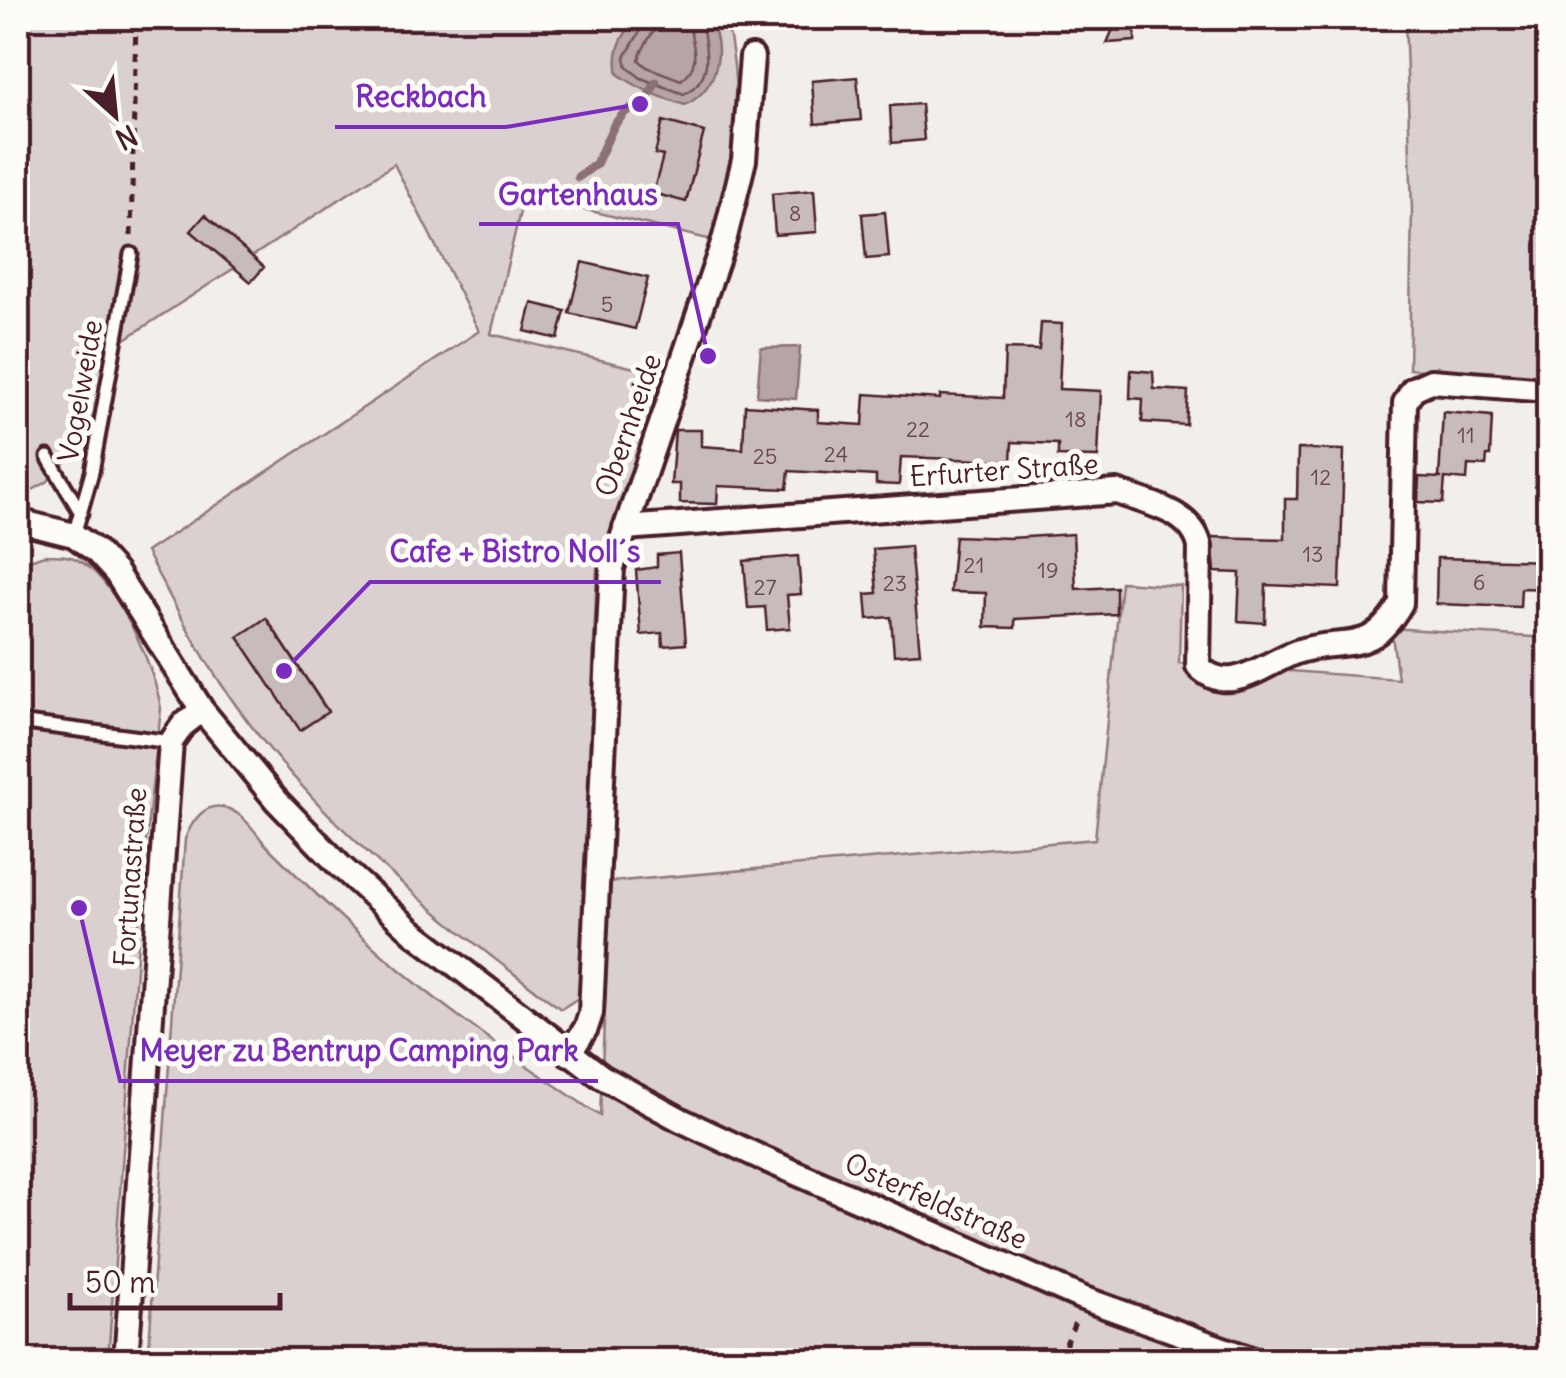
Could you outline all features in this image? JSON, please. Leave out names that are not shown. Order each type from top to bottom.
[{"type":"street","name":"Obernheide","points":[[570,1054],[590,1013],[612,568],[725,238],[744,160],[752,57]]},
{"type":"street","name":"Erfurter Straße","points":[[625,528],[1117,492],[1172,512],[1198,534],[1198,666],[1208,677],[1237,680],[1298,651],[1357,644],[1390,622],[1401,603],[1405,403],[1413,389],[1431,382],[1548,390]]},
{"type":"street","points":[[21,525],[77,524]]},
{"type":"street","name":"Osterfeldstraße","points":[[77,524],[116,573],[202,710],[276,800],[412,932],[602,1078],[764,1160],[1082,1298],[1254,1360]]},
{"type":"street","points":[[170,742],[202,710]]},
{"type":"street","name":"Fortunastraße","points":[[126,1360],[170,742]]},
{"type":"lane","name":"Vogelweide","points":[[77,524],[92,472],[131,254]]},
{"type":"lane","points":[[48,457],[77,524]]},
{"type":"lane","points":[[18,722],[170,742]]},
{"type":"path","points":[[131,254],[136,18]]},
{"type":"path","points":[[1059,1360],[1082,1298]]},
{"type":"shaded area","points":[[18,18],[726,18],[736,87],[735,140],[712,240],[524,195],[491,334],[664,375],[597,568],[580,997],[561,1009],[415,895],[324,810],[243,716],[201,651],[146,552],[479,331],[394,164],[110,349],[88,436],[47,482],[18,498]],"holes":[[[267,619],[328,711],[301,730],[239,638]]]},
{"type":"shaded area","points":[[1405,18],[1548,18],[1548,378],[1409,369],[1412,209]]},
{"type":"shaded area","points":[[44,555],[76,559],[105,584],[142,648],[161,709],[144,858],[108,1360],[18,1360],[18,564]]},
{"type":"shaded area","points":[[1121,582],[1181,586],[1179,663],[1398,679],[1391,628],[1548,638],[1548,1360],[148,1360],[185,839],[207,809],[221,807],[240,816],[308,886],[404,973],[486,1037],[600,1116],[610,882],[1095,839]]},
{"type":"water","points":[[638,18],[708,18],[717,42],[716,67],[705,89],[685,105],[618,74],[620,43]]},
{"type":"water","points":[[800,347],[796,399],[757,396],[761,348]]},
{"type":"building","points":[[1112,18],[1136,18],[1135,41],[1107,43],[1113,29]]},
{"type":"building","points":[[857,77],[861,120],[815,124],[812,81]]},
{"type":"building","points":[[921,104],[924,140],[892,143],[890,106]]},
{"type":"building","points":[[663,121],[704,132],[686,202],[653,193],[663,156],[655,154]]},
{"type":"building","points":[[814,190],[817,232],[775,235],[772,194]]},
{"type":"building","points":[[885,212],[889,257],[866,259],[862,214]]},
{"type":"building","points":[[205,215],[264,267],[251,282],[191,231]]},
{"type":"building","points":[[582,262],[648,278],[635,329],[569,313]]},
{"type":"building","points":[[532,303],[565,311],[558,339],[525,331]]},
{"type":"building","points":[[1041,323],[1062,324],[1059,389],[1101,391],[1098,457],[1058,456],[1058,444],[1012,442],[1011,461],[901,457],[899,485],[876,484],[876,476],[789,471],[787,489],[718,486],[717,504],[680,503],[680,484],[671,484],[675,430],[701,430],[701,446],[743,449],[745,405],[818,410],[818,422],[863,425],[865,394],[1003,398],[1005,349],[1039,350]]},
{"type":"building","points":[[1131,370],[1153,372],[1154,389],[1188,391],[1186,425],[1142,422],[1143,399],[1130,398]]},
{"type":"building","points":[[1443,412],[1492,416],[1486,466],[1468,465],[1467,480],[1445,478],[1443,503],[1418,502],[1419,477],[1439,478]]},
{"type":"building","points":[[1298,449],[1344,450],[1340,588],[1266,585],[1265,623],[1238,621],[1240,573],[1215,572],[1212,537],[1285,539],[1285,499],[1297,499]]},
{"type":"building","points":[[1073,534],[1076,589],[1116,587],[1116,614],[1015,619],[1015,628],[985,627],[986,593],[950,592],[955,536]]},
{"type":"building","points":[[910,546],[920,653],[894,655],[891,617],[868,619],[866,594],[877,593],[873,549]]},
{"type":"building","points":[[679,553],[686,644],[663,646],[662,633],[641,635],[636,570],[657,567],[657,555]]},
{"type":"building","points":[[798,556],[801,594],[787,595],[790,628],[767,630],[765,607],[748,608],[744,561]]},
{"type":"building","points":[[1437,558],[1548,561],[1548,589],[1521,588],[1520,607],[1436,604]]},
{"type":"building","points":[[266,618],[328,712],[300,730],[238,637]]},
{"type":"waterway","points":[[578,177],[596,164],[614,125],[625,112],[647,99],[656,82]]},
{"type":"place","name":"Reckbach","points":[[640,104]]},
{"type":"place","name":"Gartenhaus","points":[[708,356]]},
{"type":"place","name":"Cafe + Bistro Noll´s","points":[[284,671]]},
{"type":"place","name":"Meyer zu Bentrup Camping Park","points":[[79,908]]}]
